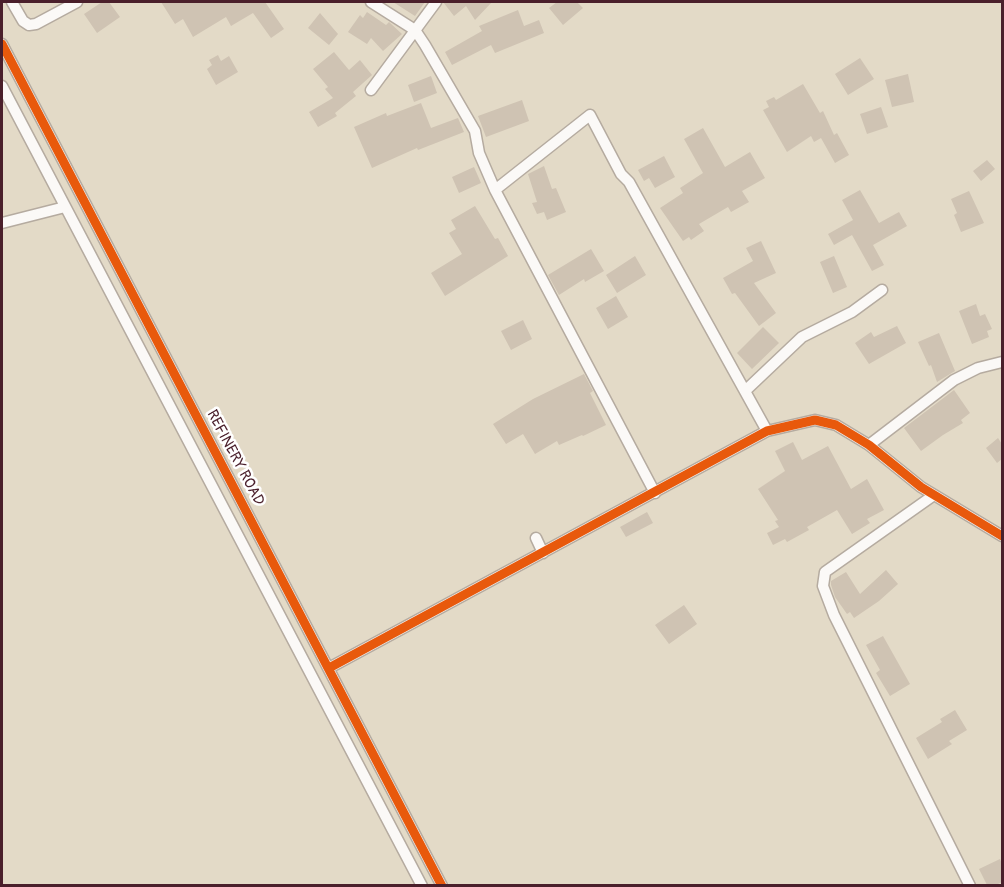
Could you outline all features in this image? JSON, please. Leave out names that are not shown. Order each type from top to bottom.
[{"type":"street","points":[[12,2],[23,21],[29,25],[36,24],[77,2]]},
{"type":"street","points":[[371,2],[415,30],[475,131],[479,153],[495,190],[655,493]]},
{"type":"street","points":[[371,90],[436,2]]},
{"type":"street","name":"REFINERY ROAD","points":[[2,44],[442,885]]},
{"type":"street","points":[[2,86],[422,885]]},
{"type":"street","points":[[495,190],[590,115],[767,431]]},
{"type":"street","points":[[2,223],[65,207]]},
{"type":"street","points":[[745,391],[802,337],[852,312],[882,290]]},
{"type":"street","points":[[869,445],[954,380],[978,368],[1002,362]]},
{"type":"street","points":[[329,668],[767,431],[815,420],[836,425],[869,445],[921,488],[1002,536]]},
{"type":"street","points":[[934,495],[825,572],[823,586],[834,615],[970,885]]},
{"type":"street","points":[[536,538],[543,553]]},
{"type":"building","points":[[102,2],[109,2],[120,17],[97,33],[84,14]]},
{"type":"building","points":[[161,2],[265,2],[284,29],[271,38],[253,13],[231,26],[226,17],[193,37],[183,19],[175,24]]},
{"type":"building","points":[[393,2],[425,2],[415,16]]},
{"type":"building","points":[[443,2],[492,2],[475,20],[466,6],[454,16]]},
{"type":"building","points":[[557,2],[577,2],[583,8],[563,25],[549,8]]},
{"type":"building","points":[[518,10],[524,26],[539,20],[544,33],[495,53],[491,45],[452,65],[445,52],[482,31],[479,26]]},
{"type":"building","points":[[367,12],[386,25],[389,22],[402,34],[383,51],[371,38],[367,44],[348,32],[360,15],[363,18]]},
{"type":"building","points":[[320,13],[338,34],[329,45],[308,28]]},
{"type":"building","points":[[334,52],[349,70],[360,60],[372,75],[353,92],[356,96],[335,113],[337,116],[318,127],[309,112],[333,98],[325,89],[328,87],[313,69]]},
{"type":"building","points":[[218,55],[221,61],[229,56],[238,72],[216,85],[207,69],[212,65],[209,60]]},
{"type":"building","points":[[860,58],[874,79],[848,95],[835,74]]},
{"type":"building","points":[[908,74],[914,102],[892,107],[885,80]]},
{"type":"building","points":[[431,76],[437,93],[414,102],[408,85]]},
{"type":"building","points":[[803,84],[820,113],[823,111],[834,135],[837,133],[849,155],[835,163],[821,138],[814,142],[811,136],[787,152],[763,110],[769,107],[766,101],[774,97],[776,100]]},
{"type":"building","points":[[522,100],[529,121],[486,137],[478,116]]},
{"type":"building","points":[[421,103],[431,128],[458,118],[464,132],[418,150],[417,148],[372,168],[354,127],[386,113],[387,116]]},
{"type":"building","points":[[881,107],[888,127],[867,134],[860,114]]},
{"type":"building","points":[[703,128],[725,167],[750,152],[765,178],[742,191],[749,202],[731,212],[728,207],[699,224],[704,231],[691,240],[689,237],[683,241],[660,208],[683,193],[680,188],[703,173],[684,139]]},
{"type":"building","points":[[664,156],[675,177],[655,188],[649,178],[644,181],[638,170]]},
{"type":"building","points":[[987,160],[995,169],[981,181],[973,171]]},
{"type":"building","points":[[544,166],[552,189],[556,188],[566,212],[547,220],[544,212],[537,214],[532,203],[537,202],[528,174]]},
{"type":"building","points":[[474,167],[481,183],[459,193],[452,177]]},
{"type":"building","points":[[860,190],[879,223],[899,212],[907,226],[873,245],[884,265],[872,271],[852,235],[834,245],[828,234],[853,220],[842,200]]},
{"type":"building","points":[[969,191],[984,223],[961,232],[951,199]]},
{"type":"building","points":[[475,206],[508,256],[445,296],[431,273],[462,254],[449,233],[456,229],[451,220]]},
{"type":"building","points":[[761,241],[776,273],[754,283],[776,313],[759,326],[735,293],[732,294],[723,278],[753,261],[746,248]]},
{"type":"building","points":[[591,249],[604,271],[585,282],[584,279],[559,295],[548,275]]},
{"type":"building","points":[[635,256],[646,275],[617,293],[606,275]]},
{"type":"building","points":[[834,256],[847,287],[833,293],[820,262]]},
{"type":"building","points":[[616,296],[628,317],[608,329],[596,308]]},
{"type":"building","points":[[976,304],[980,316],[985,314],[992,329],[987,331],[989,337],[972,344],[959,311]]},
{"type":"building","points":[[523,320],[532,339],[511,350],[501,331]]},
{"type":"building","points":[[897,326],[906,343],[869,364],[855,343],[871,332],[874,337]]},
{"type":"building","points":[[763,327],[779,343],[752,369],[737,353]]},
{"type":"building","points":[[939,333],[955,371],[937,382],[931,365],[929,366],[918,342]]},
{"type":"building","points":[[584,374],[593,391],[590,393],[606,425],[559,445],[557,441],[535,454],[523,434],[506,444],[493,424],[533,399]]},
{"type":"building","points":[[954,390],[970,413],[961,420],[963,423],[921,451],[904,428]]},
{"type":"building","points":[[998,438],[1002,444],[1002,459],[997,463],[986,448]]},
{"type":"building","points":[[793,442],[802,460],[828,446],[851,489],[867,479],[884,510],[867,519],[870,523],[852,534],[837,510],[807,527],[809,530],[787,542],[785,539],[773,545],[767,533],[779,527],[775,521],[778,520],[758,489],[785,471],[775,451]]},
{"type":"building","points":[[647,512],[653,523],[626,537],[620,527]]},
{"type":"building","points":[[886,570],[898,584],[879,601],[854,618],[850,612],[847,614],[835,597],[831,581],[846,572],[860,594]]},
{"type":"building","points":[[684,605],[697,624],[669,644],[655,625]]},
{"type":"building","points":[[883,636],[910,684],[890,696],[876,673],[880,670],[866,645]]},
{"type":"building","points":[[955,710],[967,730],[949,741],[952,744],[928,759],[916,738],[942,722],[940,719]]},
{"type":"building","points":[[1000,859],[1002,882],[987,885],[979,869]]},
{"type":"cycle path","points":[[2,44],[442,886]]},
{"type":"cycle path","points":[[329,668],[767,431],[815,420],[836,425],[869,445],[921,487],[1002,536]]}]
